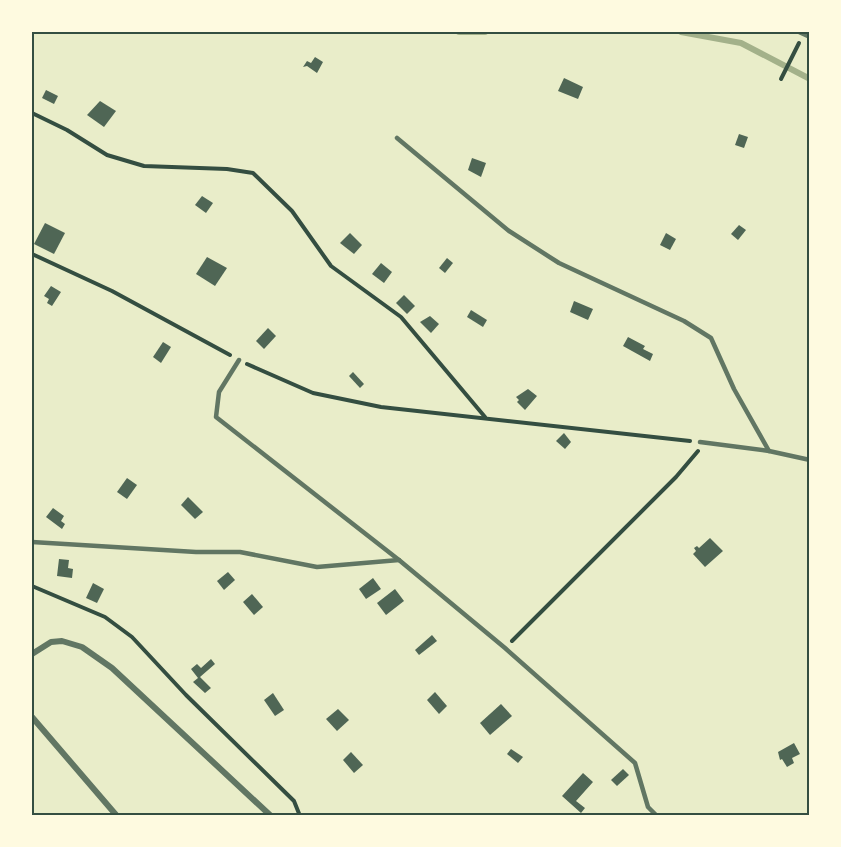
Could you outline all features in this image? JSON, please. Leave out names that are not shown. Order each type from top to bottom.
[{"type":"street","points":[[32,654],[51,642],[62,641],[82,647],[112,668],[271,816]]},
{"type":"street","points":[[32,717],[117,816]]},
{"type":"lane","points":[[801,33],[810,37]]},
{"type":"lane","points":[[397,138],[480,209],[559,263],[684,321],[711,338],[734,389],[769,451]]},
{"type":"lane","points":[[239,360],[219,392],[216,417],[399,560],[505,648],[635,763],[648,807],[657,816]]},
{"type":"lane","points":[[700,442],[769,451],[810,460]]},
{"type":"lane","points":[[32,542],[196,552],[240,552],[316,567],[399,560]]},
{"type":"path","points":[[781,79],[792,59],[801,33]]},
{"type":"path","points":[[32,113],[67,130],[107,155],[144,166],[227,169],[253,173],[292,211],[331,266],[401,317],[485,417]]},
{"type":"path","points":[[32,254],[112,291],[239,360],[313,393],[381,408],[485,417],[700,442],[698,451],[676,477],[505,648]]},
{"type":"path","points":[[32,586],[105,617],[132,637],[186,695],[294,801],[300,816]]},
{"type":"building","points":[[315,57],[323,62],[317,73],[307,66],[303,67],[307,61],[311,63]]},
{"type":"building","points":[[564,78],[583,87],[578,99],[558,91]]},
{"type":"building","points":[[46,90],[58,96],[54,104],[42,98]]},
{"type":"building","points":[[100,101],[116,111],[104,127],[87,115]]},
{"type":"building","points":[[739,134],[748,137],[744,148],[735,145]]},
{"type":"building","points":[[472,158],[486,163],[481,177],[468,170]]},
{"type":"building","points":[[202,196],[213,203],[206,213],[195,205]]},
{"type":"building","points":[[45,223],[65,233],[54,254],[34,244]]},
{"type":"building","points":[[739,225],[746,230],[738,240],[731,234]]},
{"type":"building","points":[[350,233],[362,245],[354,254],[340,243]]},
{"type":"building","points":[[666,233],[676,239],[670,250],[660,245]]},
{"type":"building","points":[[207,257],[227,268],[215,286],[196,274]]},
{"type":"building","points":[[447,258],[453,263],[445,273],[439,268]]},
{"type":"building","points":[[381,263],[392,272],[384,283],[372,274]]},
{"type":"building","points":[[51,286],[61,292],[52,306],[47,303],[49,299],[44,296]]},
{"type":"building","points":[[404,295],[415,306],[407,314],[396,303]]},
{"type":"building","points":[[574,301],[593,309],[588,320],[570,312]]},
{"type":"building","points":[[471,310],[487,320],[483,327],[467,317]]},
{"type":"building","points":[[430,316],[439,324],[431,333],[420,322]]},
{"type":"building","points":[[268,328],[276,336],[264,349],[256,341]]},
{"type":"building","points":[[628,337],[645,346],[643,349],[653,354],[650,361],[623,346]]},
{"type":"building","points":[[163,342],[171,347],[161,363],[153,357]]},
{"type":"building","points":[[353,372],[364,384],[360,388],[349,376]]},
{"type":"building","points":[[528,389],[537,396],[525,410],[517,402],[519,400],[516,397]]},
{"type":"building","points":[[564,433],[571,442],[565,449],[556,441]]},
{"type":"building","points":[[127,478],[137,485],[127,499],[117,492]]},
{"type":"building","points":[[188,497],[203,512],[195,519],[181,505]]},
{"type":"building","points":[[53,508],[64,516],[61,521],[65,524],[62,529],[46,517]]},
{"type":"building","points":[[710,538],[723,551],[705,567],[693,554],[696,551],[694,548],[697,546],[699,548]]},
{"type":"building","points":[[59,559],[69,560],[68,568],[73,569],[72,578],[57,576]]},
{"type":"building","points":[[228,572],[235,580],[224,590],[217,581]]},
{"type":"building","points":[[373,578],[381,589],[366,599],[359,589]]},
{"type":"building","points":[[93,583],[104,589],[97,603],[86,598]]},
{"type":"building","points":[[395,589],[404,601],[386,615],[377,603]]},
{"type":"building","points":[[252,594],[263,607],[254,615],[243,602]]},
{"type":"building","points":[[432,635],[437,641],[419,655],[415,650]]},
{"type":"building","points":[[211,659],[215,664],[200,677],[211,688],[205,693],[193,682],[198,678],[191,669],[197,664],[201,668]]},
{"type":"building","points":[[435,692],[447,706],[439,714],[427,700]]},
{"type":"building","points":[[273,693],[284,710],[275,716],[264,700]]},
{"type":"building","points":[[501,704],[512,716],[490,735],[480,723]]},
{"type":"building","points":[[338,709],[349,720],[337,731],[326,719]]},
{"type":"building","points":[[794,743],[800,754],[792,758],[794,763],[787,767],[782,759],[780,760],[778,752]]},
{"type":"building","points":[[511,749],[523,757],[518,763],[507,754]]},
{"type":"building","points":[[351,752],[363,765],[354,773],[343,760]]},
{"type":"building","points":[[623,769],[629,775],[617,786],[611,780]]},
{"type":"building","points":[[583,773],[593,782],[576,801],[585,808],[581,813],[562,796]]},
{"type":"waterway","points":[[459,32],[485,32]]},
{"type":"waterway","points":[[681,32],[741,43],[810,79]]}]
